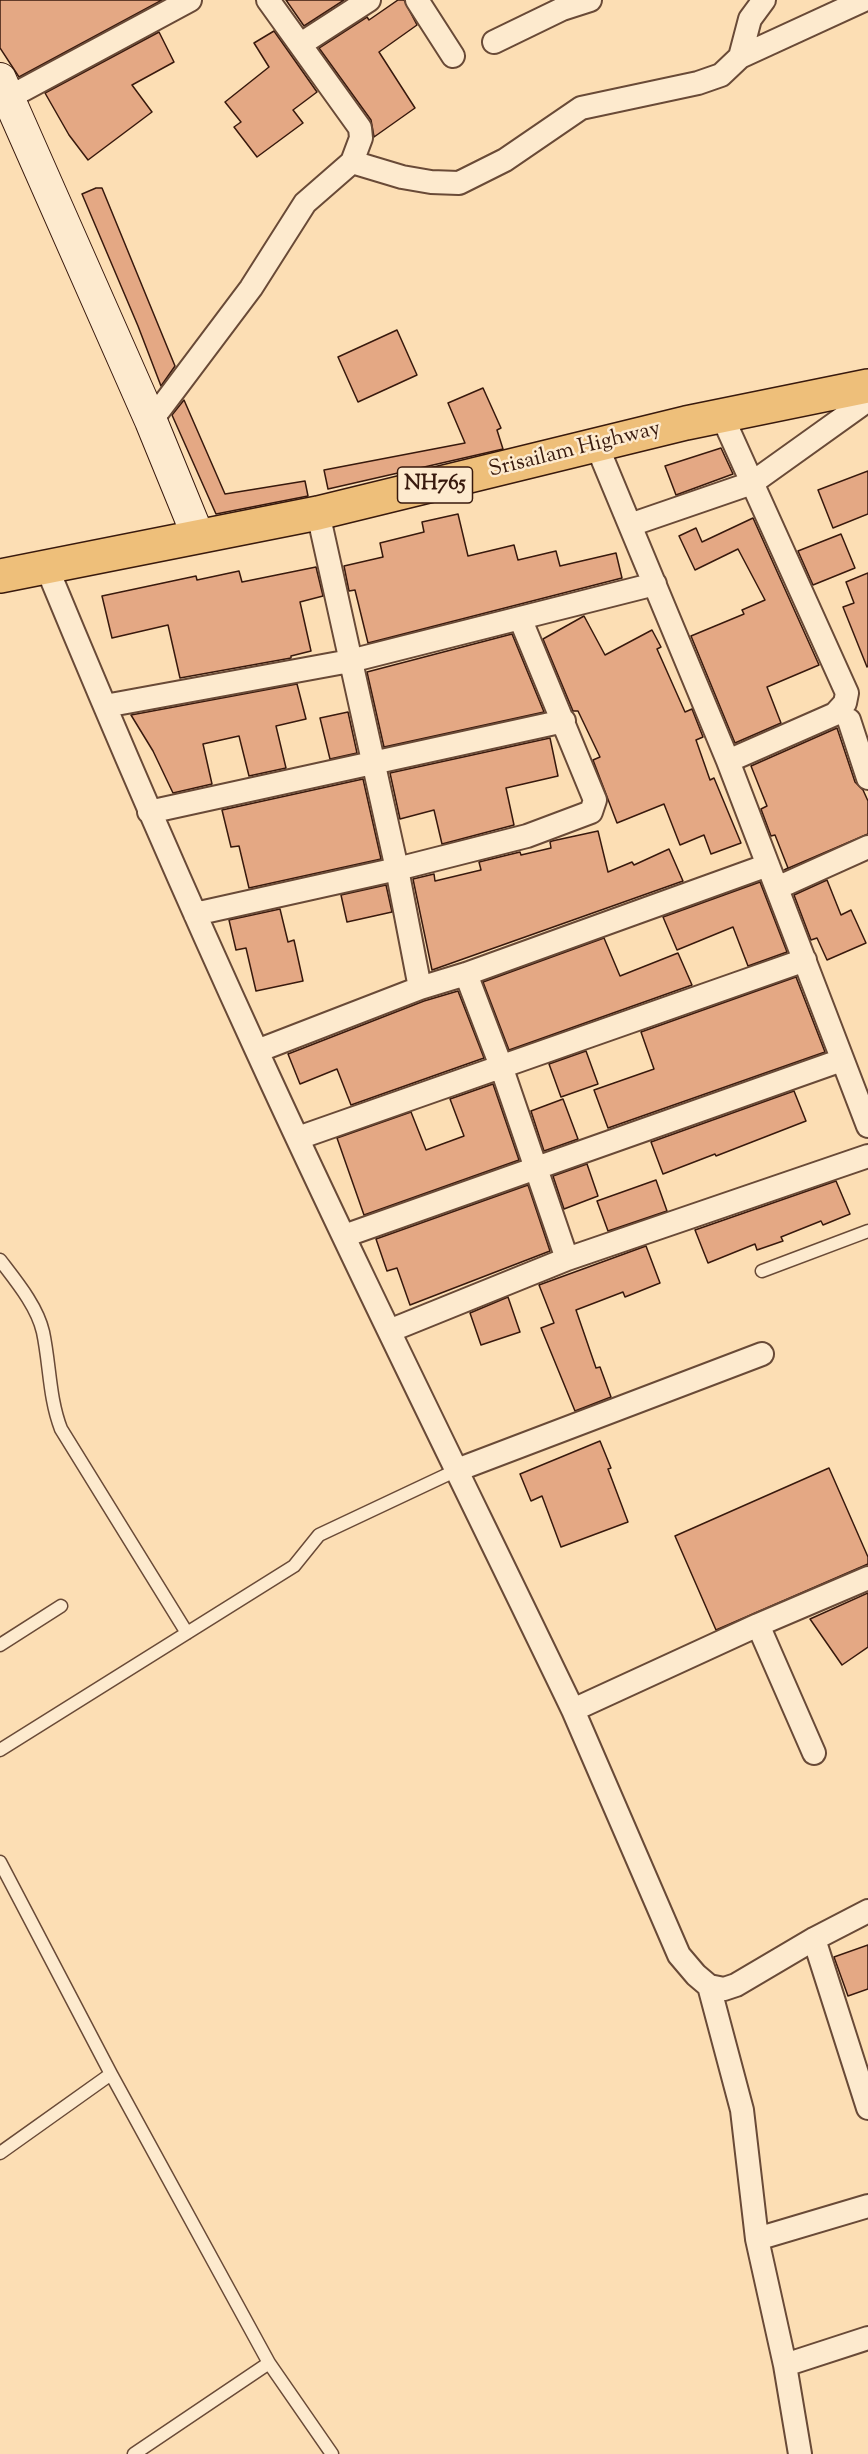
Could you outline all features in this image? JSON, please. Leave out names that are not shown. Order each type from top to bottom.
[{"type":"highway","name":"Srisailam Highway","points":[[0,576],[318,513],[722,416],[868,386]]},
{"type":"street","points":[[190,0],[4,89],[151,421],[198,536]]},
{"type":"street","points":[[151,421],[251,288],[305,203],[352,162],[361,138],[360,128],[302,44],[268,0]]},
{"type":"street","points":[[302,44],[369,0]]},
{"type":"street","points":[[417,0],[453,56]]},
{"type":"street","points":[[494,42],[562,9],[590,0]]},
{"type":"street","points":[[740,57],[750,19],[764,0]]},
{"type":"street","points":[[352,162],[402,177],[431,182],[459,183],[505,160],[581,108],[698,83],[721,75],[740,57],[864,0]]},
{"type":"street","points":[[630,525],[752,483],[868,400]]},
{"type":"street","points":[[722,416],[847,693],[845,703],[835,714],[728,761]]},
{"type":"street","points":[[597,446],[728,761],[842,1060],[866,1112]]},
{"type":"street","points":[[318,513],[397,869],[420,988]]},
{"type":"street","points":[[47,568],[149,812],[257,1051],[389,1331],[573,1710],[680,1955],[696,1975],[709,1986],[724,1989],[736,1985],[814,1939],[868,1911]]},
{"type":"street","points":[[105,706],[350,661],[655,584]]},
{"type":"street","points":[[195,914],[397,869],[526,836],[591,812],[596,800],[520,618]]},
{"type":"street","points":[[849,720],[868,778]]},
{"type":"street","points":[[149,812],[564,721]]},
{"type":"street","points":[[777,888],[868,847]]},
{"type":"street","points":[[257,1051],[420,988],[466,974],[768,865]]},
{"type":"street","points":[[298,1138],[805,960]]},
{"type":"street","points":[[466,974],[501,1066],[567,1259]]},
{"type":"street","points":[[344,1236],[842,1060]]},
{"type":"street","points":[[389,1331],[567,1259],[868,1156]]},
{"type":"street","points":[[457,1470],[762,1354]]},
{"type":"street","points":[[573,1710],[758,1625],[868,1578]]},
{"type":"street","points":[[758,1625],[814,1753]]},
{"type":"street","points":[[814,1939],[868,2108]]},
{"type":"street","points":[[709,1986],[742,2110],[757,2239],[785,2365],[800,2454]]},
{"type":"street","points":[[757,2239],[868,2206]]},
{"type":"street","points":[[785,2365],[868,2338]]},
{"type":"lane","points":[[762,1271],[868,1232]]},
{"type":"lane","points":[[0,1260],[29,1301],[43,1331],[52,1401],[61,1429],[187,1633]]},
{"type":"lane","points":[[0,1750],[294,1566],[319,1535],[457,1470]]},
{"type":"lane","points":[[0,1645],[61,1606]]},
{"type":"lane","points":[[0,1862],[111,2074],[269,2363],[332,2454]]},
{"type":"lane","points":[[0,2153],[111,2074]]},
{"type":"lane","points":[[134,2454],[269,2363]]},
{"type":"building","points":[[0,0],[162,0],[19,77],[0,48]]},
{"type":"building","points":[[286,0],[344,0],[304,26]]},
{"type":"building","points":[[398,0],[404,0],[417,25],[379,52],[415,108],[374,137],[371,120],[319,48],[367,17],[369,20]]},
{"type":"building","points":[[274,31],[317,92],[293,110],[303,123],[257,157],[234,127],[241,122],[225,102],[269,67],[254,43]]},
{"type":"building","points":[[159,32],[174,62],[132,85],[152,112],[88,160],[69,135],[45,93]]},
{"type":"building","points":[[102,188],[175,366],[161,386],[82,194]]},
{"type":"building","points":[[397,330],[417,375],[358,402],[338,357]]},
{"type":"building","points":[[483,388],[501,428],[497,430],[503,449],[328,489],[324,470],[465,443],[448,403]]},
{"type":"building","points":[[184,400],[225,494],[305,481],[308,496],[216,514],[172,415]]},
{"type":"building","points":[[721,448],[733,474],[676,495],[665,466]]},
{"type":"building","points":[[868,471],[868,514],[833,528],[818,490]]},
{"type":"building","points":[[458,514],[468,556],[514,545],[518,560],[556,551],[560,566],[616,553],[622,578],[368,643],[355,590],[349,591],[344,566],[383,557],[380,543],[424,532],[422,522]]},
{"type":"building","points":[[753,518],[819,665],[767,687],[781,723],[735,743],[691,636],[744,614],[742,610],[765,600],[738,549],[695,570],[679,536],[696,528],[702,542]]},
{"type":"building","points":[[841,534],[855,568],[813,585],[798,551]]},
{"type":"building","points":[[316,567],[323,596],[300,602],[311,651],[291,656],[291,658],[180,678],[168,625],[112,638],[102,596],[196,576],[197,580],[239,571],[242,582]]},
{"type":"building","points":[[868,573],[867,667],[843,607],[854,603],[846,582]]},
{"type":"building","points":[[584,616],[605,655],[652,630],[661,647],[657,649],[685,712],[692,709],[703,737],[696,740],[710,780],[714,778],[741,843],[711,854],[704,835],[680,845],[664,804],[617,823],[593,760],[600,757],[578,711],[573,711],[543,639]]},
{"type":"building","points":[[512,634],[544,712],[384,747],[367,672]]},
{"type":"building","points":[[297,684],[306,719],[276,726],[286,768],[249,776],[239,736],[203,744],[212,784],[173,793],[153,751],[131,715]]},
{"type":"building","points":[[348,712],[357,753],[330,759],[320,718]]},
{"type":"building","points":[[837,728],[855,782],[863,790],[868,801],[868,834],[784,870],[788,868],[775,835],[771,836],[761,809],[767,806],[751,766]]},
{"type":"building","points":[[550,738],[558,776],[506,788],[514,825],[442,844],[434,810],[400,819],[390,773]]},
{"type":"building","points":[[363,779],[381,859],[249,888],[239,846],[231,847],[222,810]]},
{"type":"building","points":[[598,831],[608,872],[632,862],[634,865],[669,849],[683,881],[432,970],[413,879],[434,874],[435,881],[481,870],[479,862],[520,852],[521,855],[551,848],[550,842],[552,841]]},
{"type":"building","points":[[827,880],[841,915],[851,910],[866,943],[827,960],[817,938],[811,940],[794,895]]},
{"type":"building","points":[[760,882],[787,952],[748,966],[733,927],[677,950],[663,917]]},
{"type":"building","points":[[386,885],[392,912],[347,922],[341,895]]},
{"type":"building","points":[[280,909],[288,942],[294,940],[303,981],[256,991],[246,948],[236,950],[229,920]]},
{"type":"building","points":[[604,938],[620,976],[678,953],[692,985],[509,1050],[483,982]]},
{"type":"building","points":[[796,977],[825,1052],[608,1128],[594,1090],[654,1069],[641,1032]]},
{"type":"building","points":[[458,991],[484,1058],[351,1105],[337,1069],[300,1084],[288,1054],[424,1001]]},
{"type":"building","points":[[586,1051],[598,1084],[561,1097],[549,1064]]},
{"type":"building","points":[[493,1084],[519,1160],[364,1215],[337,1138],[411,1112],[426,1150],[464,1136],[450,1099]]},
{"type":"building","points":[[794,1091],[806,1121],[663,1174],[651,1142]]},
{"type":"building","points":[[563,1099],[578,1139],[544,1151],[531,1111]]},
{"type":"building","points":[[587,1164],[598,1196],[564,1209],[553,1176]]},
{"type":"building","points":[[656,1180],[667,1211],[608,1231],[597,1201]]},
{"type":"building","points":[[836,1181],[850,1214],[823,1225],[821,1221],[781,1237],[783,1241],[757,1250],[755,1244],[708,1263],[695,1230]]},
{"type":"building","points":[[528,1185],[550,1251],[410,1305],[397,1268],[387,1271],[376,1239]]},
{"type":"building","points":[[646,1246],[660,1283],[625,1297],[623,1292],[576,1310],[596,1368],[600,1367],[611,1397],[575,1411],[541,1328],[554,1323],[539,1285]]},
{"type":"building","points":[[508,1297],[520,1332],[481,1345],[470,1313]]},
{"type":"building","points":[[600,1441],[628,1522],[561,1547],[542,1496],[531,1501],[520,1474]]},
{"type":"building","points":[[829,1468],[868,1557],[868,1564],[716,1630],[675,1536]]},
{"type":"building","points":[[868,1593],[868,1647],[842,1665],[810,1619]]},
{"type":"building","points":[[868,1945],[868,1989],[848,1996],[834,1957]]}]
